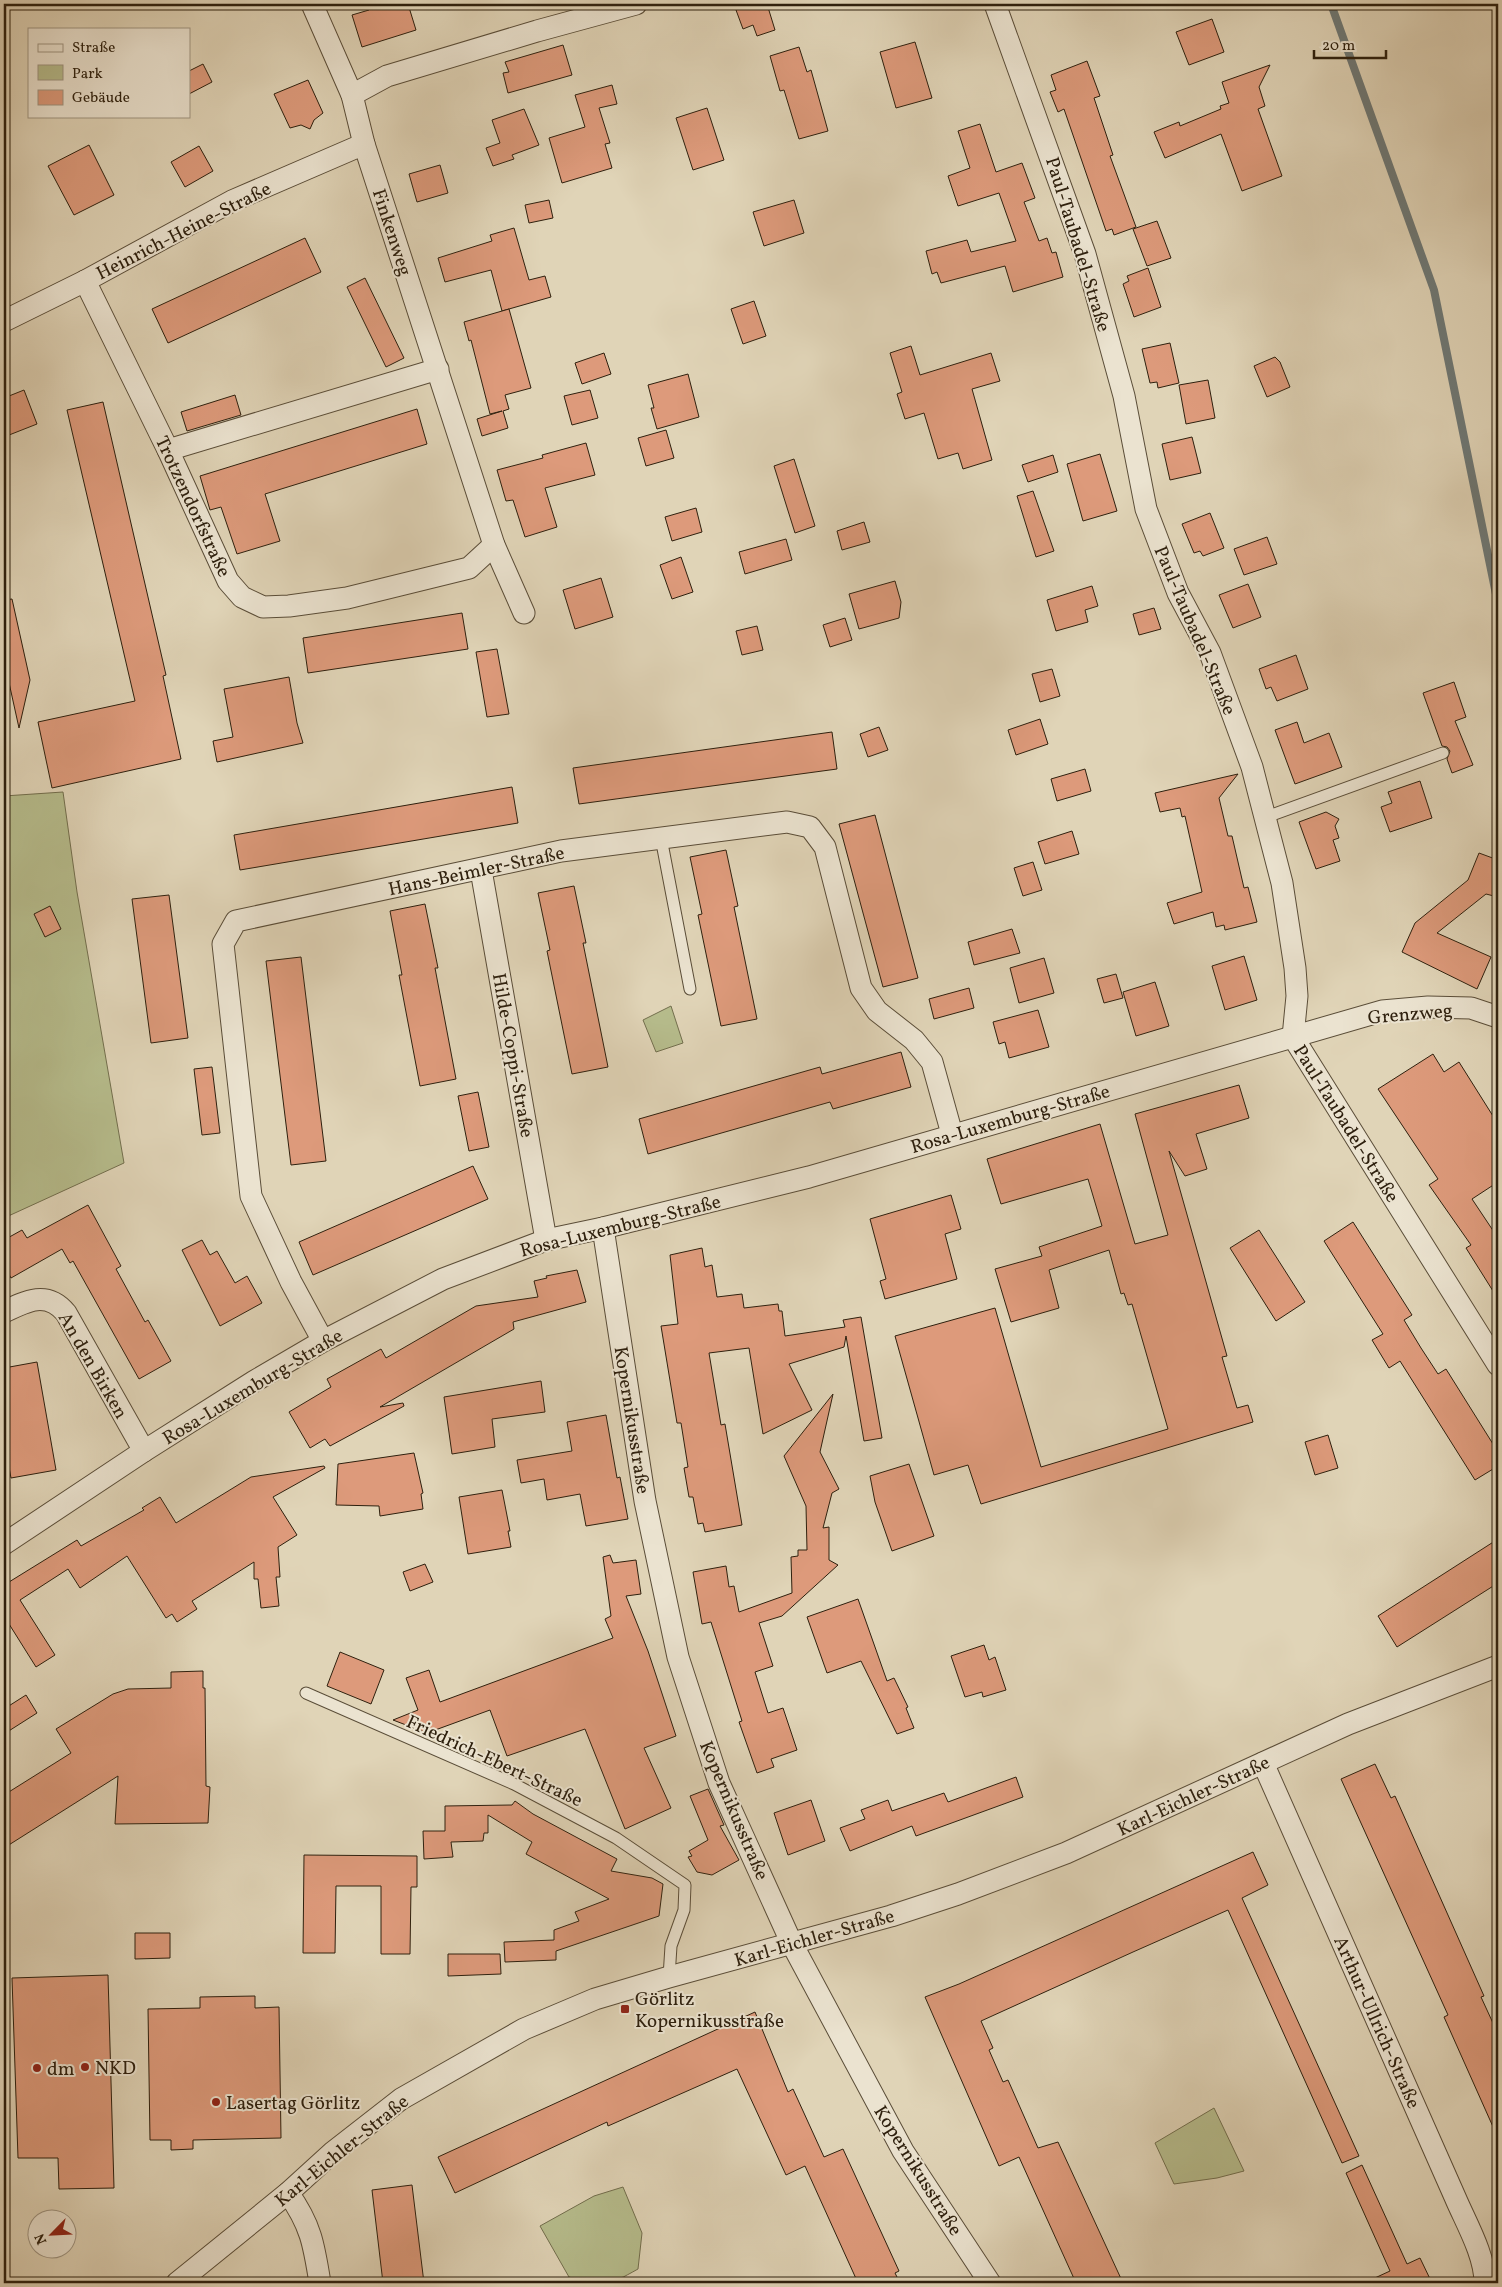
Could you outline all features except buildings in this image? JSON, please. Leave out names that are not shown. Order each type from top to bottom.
[{"type":"street","name":"Finkenweg","points":[[312,4],[352,95],[364,144],[494,545],[524,613]]},
{"type":"street","points":[[352,95],[387,76],[537,31],[636,4]]},
{"type":"street","name":"Paul-Taubadel-Straße","points":[[995,4],[1085,254],[1124,396],[1146,509],[1178,593],[1210,653],[1252,767],[1282,883],[1295,968],[1297,996],[1293,1037],[1498,1365]]},
{"type":"street","name":"Heinrich-Heine-Straße","points":[[4,321],[85,281],[232,201],[364,144]]},
{"type":"street","name":"Trotzendorfstraße","points":[[85,281],[168,450],[228,581],[242,597],[263,607],[289,606],[347,598],[470,568],[494,545]]},
{"type":"street","points":[[168,450],[438,369]]},
{"type":"street","name":"Hans-Beimler-Straße","points":[[323,1342],[291,1282],[251,1196],[223,944],[236,921],[481,870],[562,851],[787,822],[810,827],[825,847],[861,988],[877,1012],[914,1040],[932,1062],[952,1134]]},
{"type":"street","name":"Hilde-Coppi-Straße","points":[[481,870],[546,1240]]},
{"type":"street","name":"Grenzweg","points":[[1293,1037],[1327,1025],[1382,1011],[1428,1007],[1471,1008],[1498,1017]]},
{"type":"street","name":"Rosa-Luxemburg-Straße","points":[[4,1544],[144,1451],[323,1342],[443,1279],[546,1240],[603,1228],[809,1177],[952,1134],[1293,1037]]},
{"type":"street","name":"Kopernikusstraße","points":[[603,1228],[645,1501],[678,1657],[719,1783],[792,1944],[903,2150],[990,2283]]},
{"type":"street","name":"An den Birken","points":[[4,1312],[25,1302],[44,1299],[58,1304],[66,1313],[144,1451]]},
{"type":"street","name":"Karl-Eichler-Straße","points":[[177,2283],[288,2193],[333,2152],[401,2099],[524,2029],[595,1999],[891,1916],[950,1897],[1066,1852],[1348,1724],[1498,1666]]},
{"type":"street","name":"Arthur-Ullrich-Straße","points":[[1263,1763],[1455,2197],[1478,2253],[1485,2276],[1485,2283]]},
{"type":"street","points":[[288,2193],[303,2213],[312,2236],[320,2283]]},
{"type":"lane","points":[[1266,817],[1443,753]]},
{"type":"lane","points":[[661,838],[690,989]]},
{"type":"lane","name":"Friedrich-Ebert-Straße","points":[[306,1693],[514,1784],[616,1838],[684,1885],[684,1910],[671,1946],[668,1977]]},
{"type":"green space","points":[[63,792],[77,892],[124,1163],[4,1218],[4,796]]},
{"type":"green space","points":[[671,1006],[683,1043],[656,1052],[643,1020]]},
{"type":"green space","points":[[1214,2108],[1244,2171],[1217,2178],[1174,2184],[1155,2143]]},
{"type":"green space","points":[[623,2187],[642,2233],[638,2269],[612,2282],[605,2283],[569,2277],[540,2226],[594,2196]]},
{"type":"waterway","points":[[1331,4],[1434,290],[1498,604]]},
{"type":"place","name":"Görlitz Kopernikusstraße","points":[[625,2009]]},
{"type":"place","name":"NKD","points":[[85,2067]]},
{"type":"place","name":"dm","points":[[37,2068]]},
{"type":"place","name":"Lasertag Görlitz","points":[[216,2102]]}]
